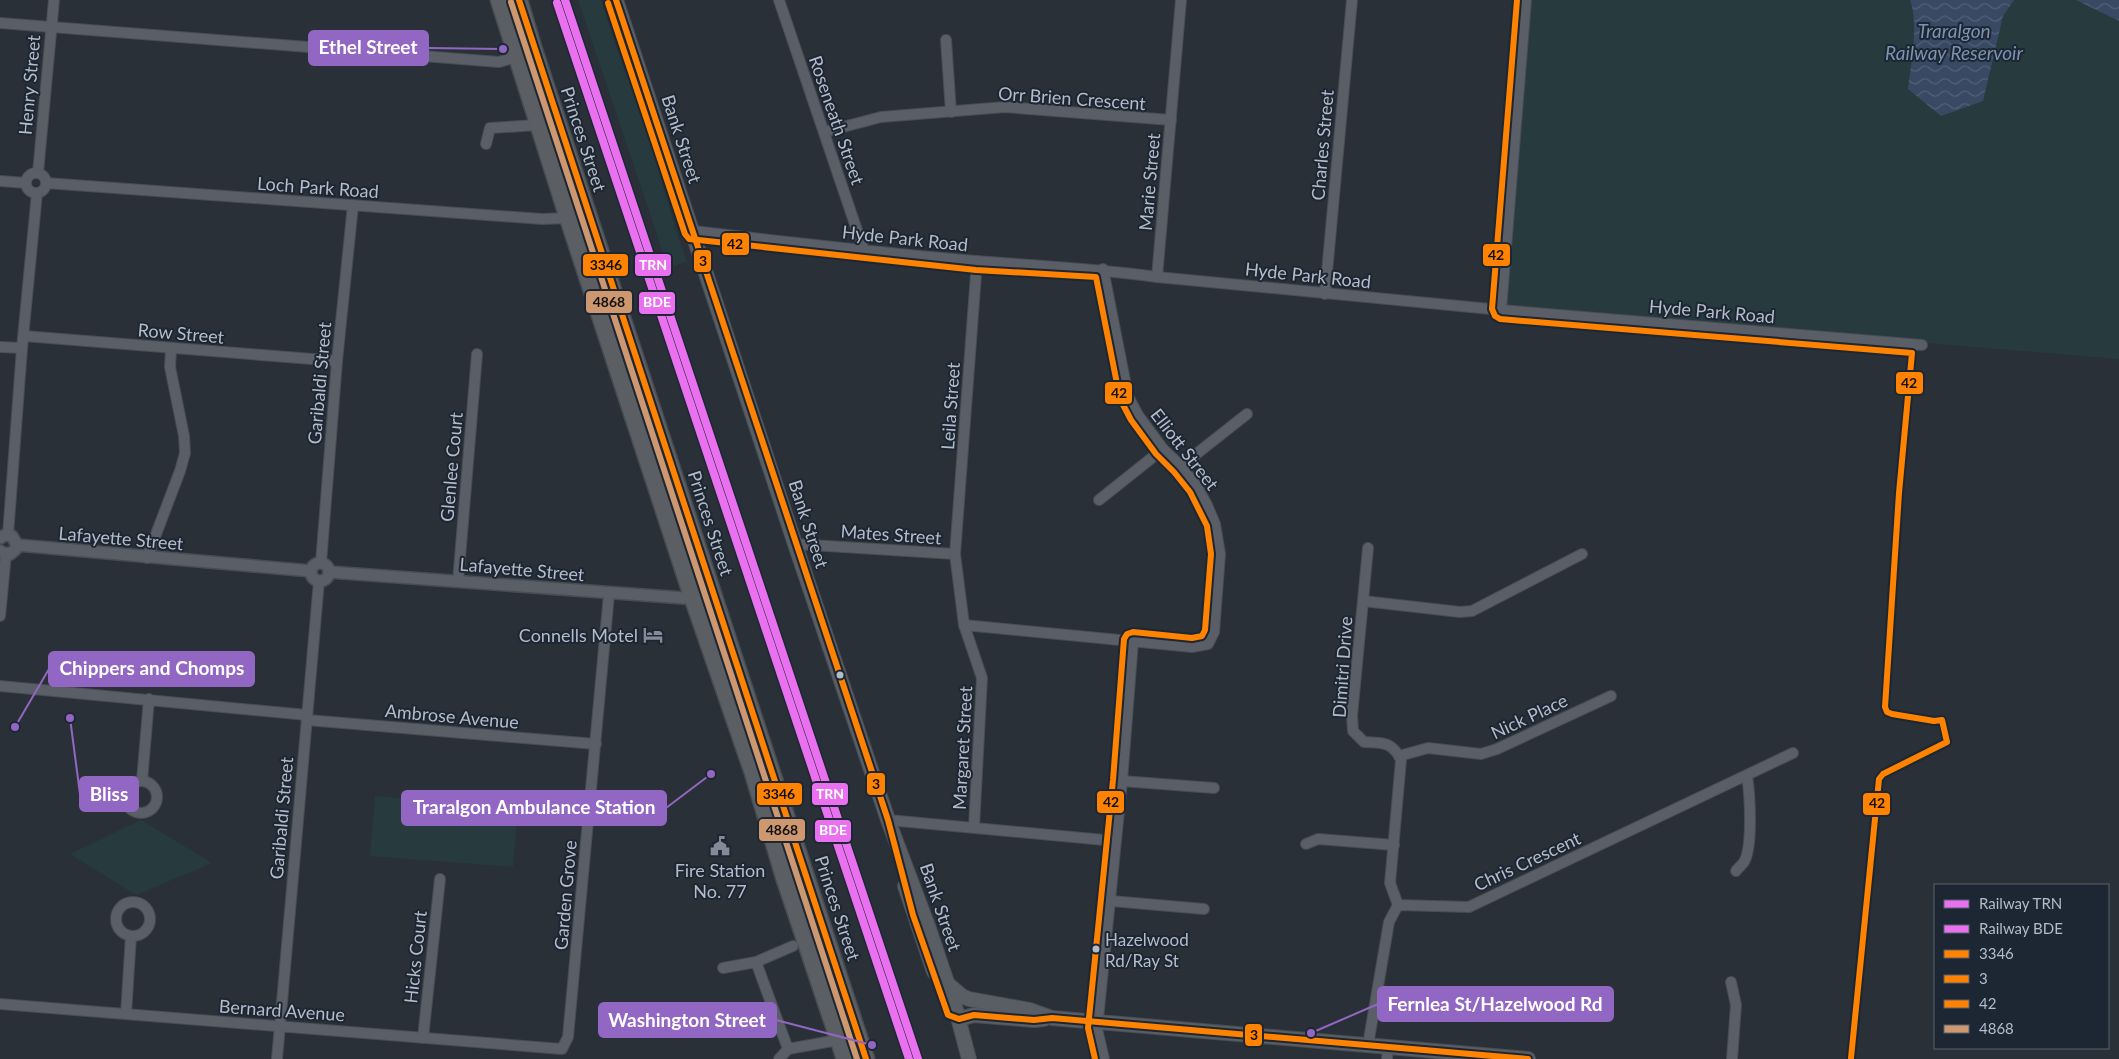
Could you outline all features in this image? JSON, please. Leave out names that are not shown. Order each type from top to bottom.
[{"type":"highway","points":[[500,0],[516,57],[568,218],[692,596],[753,774],[784,877],[845,1059]]},
{"type":"highway","name":"Princes Street","points":[[519,0],[866,1059]]},
{"type":"main road","name":"Bank Street","points":[[616,0],[888,820],[925,917],[947,982],[954,1014],[969,1059]]},
{"type":"main road","points":[[888,820],[913,915],[954,1014],[963,1059]]},
{"type":"main road","points":[[947,982],[958,993],[969,999],[1030,1010],[1052,1018]]},
{"type":"main road","points":[[954,1014],[969,999]]},
{"type":"main road","points":[[954,1014],[1034,1020],[1052,1018],[1368,1045],[1387,1053],[1528,1059]]},
{"type":"street","name":"Henry Street","points":[[38,173],[54,0]]},
{"type":"street","name":"Roseneath Street","points":[[779,0],[864,251]]},
{"type":"street","name":"Marie Street","points":[[1157,277],[1181,0]]},
{"type":"street","name":"Charles Street","points":[[1325,294],[1352,0]]},
{"type":"street","points":[[1500,310],[1526,0]]},
{"type":"street","points":[[0,23],[499,62],[516,57]]},
{"type":"street","points":[[946,40],[951,112]]},
{"type":"street","name":"Orr Brien Crescent","points":[[824,132],[881,117],[1005,108],[1171,120]]},
{"type":"street","points":[[486,144],[490,128],[538,125]]},
{"type":"street","points":[[38,173],[43,176],[46,184],[44,190],[37,193],[30,192],[26,183],[31,174],[38,173]]},
{"type":"street","points":[[0,181],[26,183]]},
{"type":"street","name":"Loch Park Road","points":[[46,184],[542,219],[568,218],[588,212]]},
{"type":"street","points":[[0,616],[3,552],[14,552],[17,545],[15,538],[4,537],[37,193]]},
{"type":"street","name":"Garibaldi Street","points":[[325,568],[337,361],[353,205]]},
{"type":"street","name":"Hyde Park Road","points":[[693,231],[864,251],[1103,269],[1157,277],[1325,294],[1922,345]]},
{"type":"street","name":"Leila Street","points":[[955,554],[977,261]]},
{"type":"street","name":"Elliott Street","points":[[964,625],[1192,647],[1208,644],[1214,632],[1220,554],[1215,524],[1208,505],[1181,466],[1163,449],[1138,415],[1128,396],[1103,269]]},
{"type":"street","name":"Row Street","points":[[24,336],[337,361]]},
{"type":"street","points":[[0,347],[22,348]]},
{"type":"street","points":[[147,558],[185,453],[184,436],[170,367],[171,349]]},
{"type":"street","name":"Glenlee Court","points":[[458,582],[477,354]]},
{"type":"street","points":[[1181,466],[1247,414]]},
{"type":"street","points":[[1099,500],[1163,449]]},
{"type":"street","name":"Mates Street","points":[[795,544],[955,554]]},
{"type":"street","name":"Lafayette Street","points":[[17,545],[311,571]]},
{"type":"street","name":"Dimitri Drive","points":[[1368,548],[1352,716],[1353,731],[1364,742],[1385,743],[1396,750],[1399,756]]},
{"type":"street","name":"Margaret Street","points":[[955,554],[964,625],[982,678],[974,827]]},
{"type":"street","points":[[1363,602],[1460,612],[1472,611],[1582,554]]},
{"type":"street","points":[[315,564],[325,568],[325,579],[318,581],[313,578],[311,571],[315,564]]},
{"type":"street","name":"Lafayette Street","points":[[325,568],[458,582],[609,594],[684,598],[712,589]]},
{"type":"street","name":"Garibaldi Street","points":[[277,1059],[318,581]]},
{"type":"street","name":"Garden Grove","points":[[562,1049],[569,1033],[609,594]]},
{"type":"street","points":[[1104,1059],[1098,1036],[1134,641]]},
{"type":"street","name":"Ambrose Avenue","points":[[0,686],[596,744]]},
{"type":"street","name":"Nick Place","points":[[1399,756],[1415,750],[1428,748],[1481,754],[1497,749],[1611,696]]},
{"type":"street","points":[[142,781],[149,700]]},
{"type":"street","name":"Chris Crescent","points":[[1398,906],[1469,907],[1793,753]]},
{"type":"street","points":[[1368,1045],[1389,922],[1398,906],[1390,883],[1401,760],[1399,756]]},
{"type":"street","points":[[1736,871],[1745,861],[1749,837],[1751,801],[1747,776]]},
{"type":"street","points":[[1122,781],[1214,788]]},
{"type":"street","points":[[888,820],[1115,841]]},
{"type":"street","points":[[1306,844],[1318,839],[1394,845]]},
{"type":"street","name":"Hicks Court","points":[[423,1038],[440,879]]},
{"type":"street","points":[[1111,901],[1204,909]]},
{"type":"street","points":[[126,1014],[131,936]]},
{"type":"street","points":[[723,968],[756,962],[793,946]]},
{"type":"street","points":[[756,962],[788,1049]]},
{"type":"street","points":[[1731,982],[1736,1005],[1732,1059]]},
{"type":"street","name":"Bernard Avenue","points":[[0,1004],[562,1049]]},
{"type":"street","points":[[779,1059],[788,1049],[838,1040]]},
{"type":"green space","points":[[578,0],[601,0],[645,126],[672,218],[687,261],[667,269],[659,240]]},
{"type":"green space","points":[[1528,0],[2119,0],[2119,359],[1502,308]]},
{"type":"green space","points":[[375,796],[518,807],[513,867],[370,856]]},
{"type":"green space","points":[[141,820],[212,863],[136,895],[70,854]]},
{"type":"water","name":"Traralgon Railway Reservoir","points":[[1910,0],[2014,0],[2003,16],[1983,101],[1941,116],[1908,89],[1914,32],[1913,10]]},
{"type":"water","points":[[2076,0],[2119,0],[2119,21]]},
{"type":"rail line","name":"TRN","points":[[565,0],[918,1059]]},
{"type":"rail line","name":"BDE","points":[[557,3],[909,1059]]},
{"type":"transit line","name":"3346","points":[[519,0],[866,1059]]},
{"type":"transit line","name":"3","points":[[616,0],[888,820],[913,915],[948,1015],[959,1019],[974,1015],[1034,1020],[1052,1018],[1528,1059]]},
{"type":"transit line","name":"42","points":[[1517,0],[1492,309],[1495,316],[1500,319],[1912,353],[1899,493],[1885,707],[1887,712],[1892,714],[1934,721],[1942,720],[1947,742],[1883,774],[1879,779],[1851,1058]]},
{"type":"transit line","name":"4868","points":[[511,2],[857,1059]]},
{"type":"transit line","name":"42","points":[[608,3],[685,234],[689,239],[976,270],[1096,277],[1120,399],[1131,420],[1156,454],[1190,492],[1207,526],[1211,554],[1205,630],[1202,636],[1192,638],[1133,632],[1127,634],[1124,639],[1113,780],[1088,1028],[1095,1059]]},
{"type":"place","name":"Ethel Street","points":[[503,49]]},
{"type":"place","name":"Connells Motel","points":[[653,635]]},
{"type":"place","name":"Bliss","points":[[70,718]]},
{"type":"place","name":"Chippers and Chomps","points":[[15,727]]},
{"type":"place","name":"Traralgon Ambulance Station","points":[[711,774]]},
{"type":"place","name":"Fire Station No. 77","points":[[720,846]]},
{"type":"place","name":"Hazelwood Rd/Ray St","points":[[1096,949]]},
{"type":"place","name":"Fernlea St/Hazelwood Rd","points":[[1311,1033]]},
{"type":"place","name":"Washington Street","points":[[872,1045]]}]
